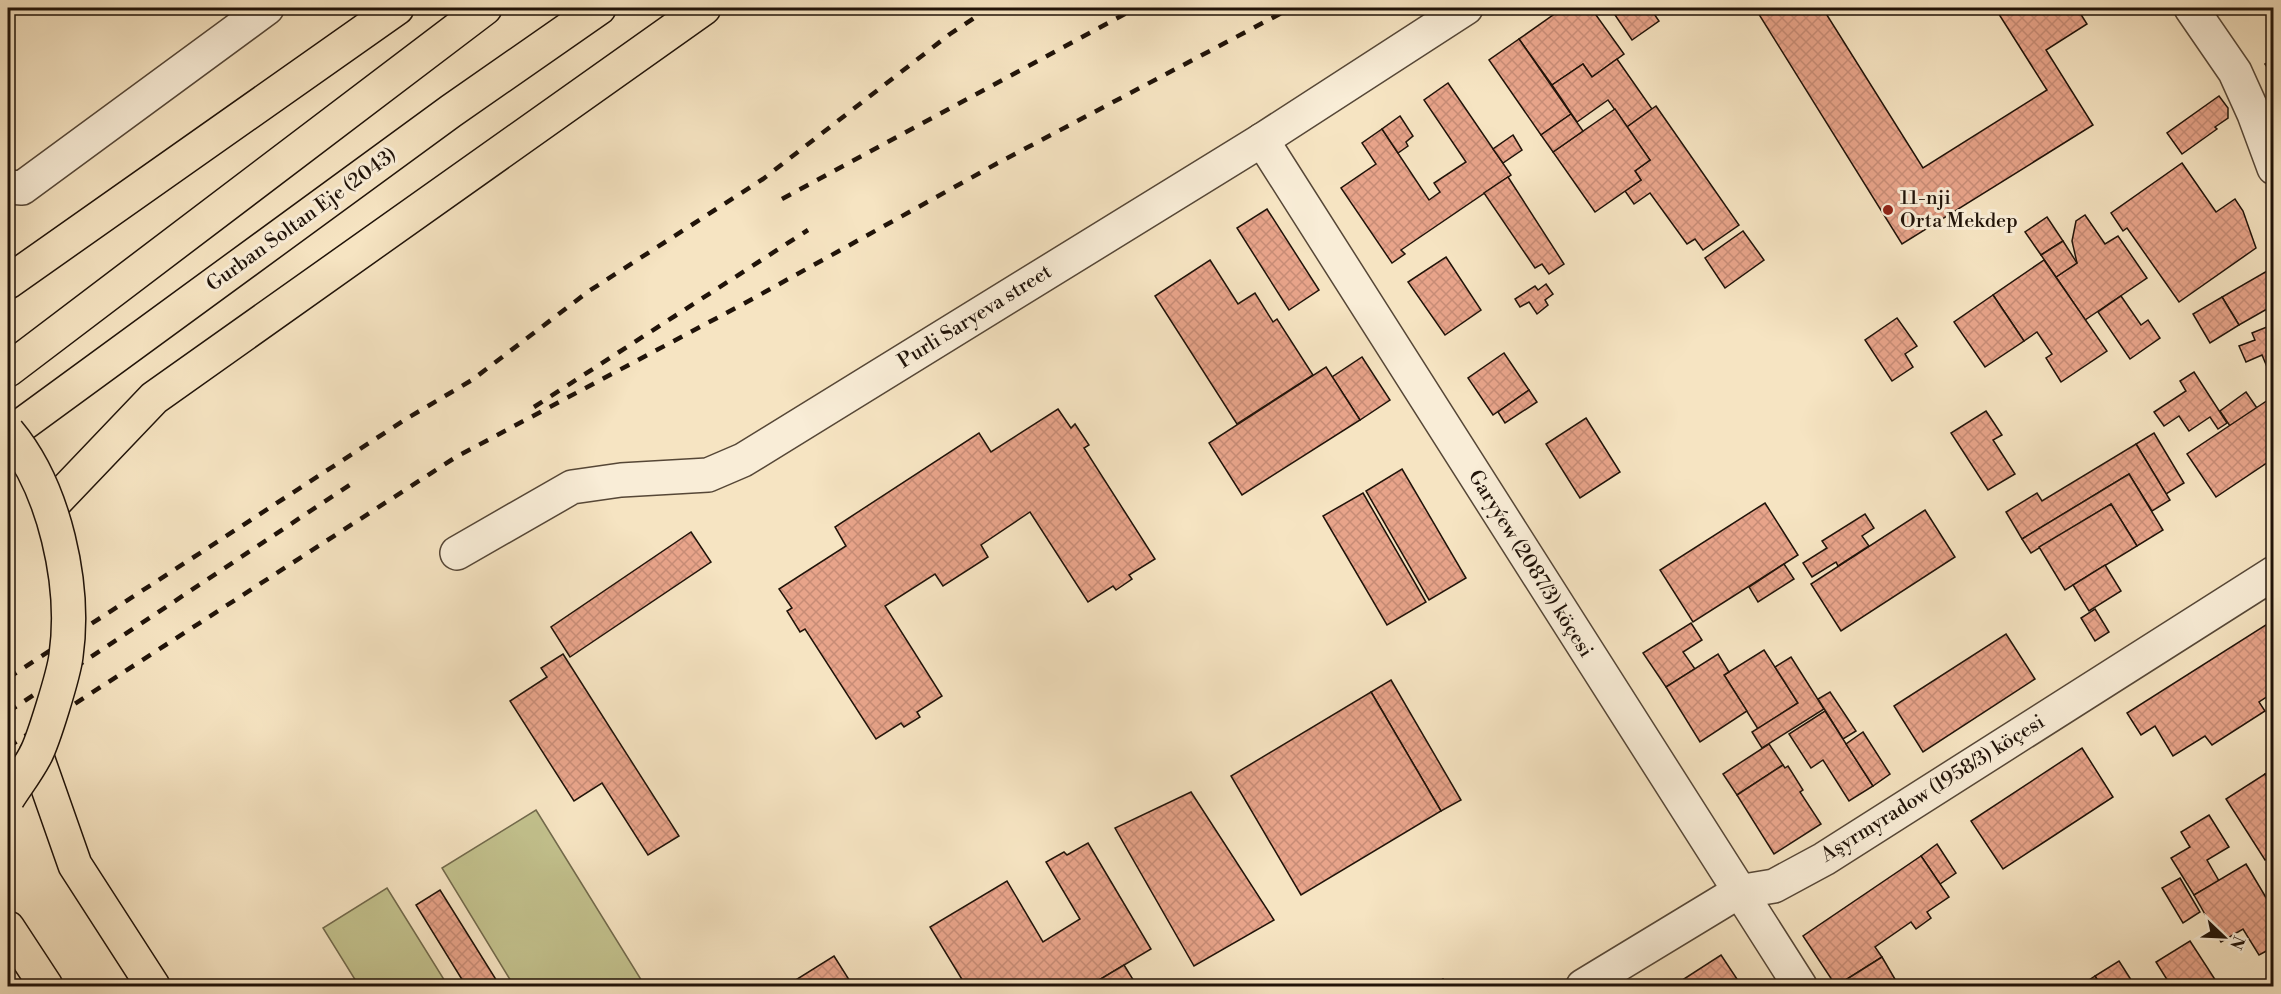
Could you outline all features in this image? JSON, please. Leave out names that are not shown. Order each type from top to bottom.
[{"type":"main road","points":[[8,282],[397,8]]},
{"type":"main road","points":[[8,370],[485,8]]},
{"type":"main road","name":"Gurban Soltan Eje (2043)","points":[[8,434],[451,111],[599,8]]},
{"type":"main road","points":[[50,507],[154,398],[704,8]]},
{"type":"main road","points":[[8,434],[18,444],[50,507],[67,581],[66,657],[36,754],[8,798]]},
{"type":"main road","points":[[36,754],[75,865],[153,987]]},
{"type":"main road","points":[[8,928],[46,987]]},
{"type":"street","points":[[8,187],[22,188],[267,8]]},
{"type":"street","name":"Purli Saryeva street","points":[[457,554],[572,487],[621,480],[708,475],[743,460],[1262,140],[1466,8]]},
{"type":"street","points":[[2191,8],[2235,72],[2274,168]]},
{"type":"street","name":"Garyýew (2087/3) köçesi","points":[[1262,140],[1800,987]]},
{"type":"street","name":"Aşyrmyradow (1958/3) köçesi","points":[[1583,987],[1738,892],[1774,886],[1824,859],[2274,573]]},
{"type":"shaded area","points":[[536,810],[645,986],[514,986],[442,868]]},
{"type":"shaded area","points":[[387,888],[448,986],[359,986],[323,928]]},
{"type":"building","points":[[1563,8],[1591,8],[1624,54],[1592,77],[1583,64],[1552,85],[1519,39]]},
{"type":"building","points":[[1626,8],[1650,8],[1659,21],[1632,40],[1615,15]]},
{"type":"building","name":"11-nji Orta Mekdep","points":[[1755,8],[1832,8],[1825,12],[1923,168],[2047,90],[1995,8],[2077,8],[2087,24],[2046,50],[2093,125],[1902,244]]},
{"type":"building","points":[[1519,39],[1571,114],[1541,135],[1489,60]]},
{"type":"building","points":[[1617,59],[1652,109],[1627,127],[1608,100],[1577,122],[1552,85],[1583,64],[1592,77]]},
{"type":"building","points":[[2274,59],[2274,78],[2265,64]]},
{"type":"building","points":[[1448,83],[1511,175],[1401,250],[1405,254],[1392,263],[1341,188],[1376,164],[1362,143],[1382,129],[1429,200],[1440,192],[1434,183],[1466,162],[1424,100]]},
{"type":"building","points":[[2219,96],[2228,108],[2228,118],[2215,127],[2217,129],[2182,154],[2167,133]]},
{"type":"building","points":[[1656,106],[1739,225],[1703,250],[1695,239],[1687,244],[1650,193],[1634,204],[1625,191],[1641,180],[1635,171],[1650,160],[1627,127]]},
{"type":"building","points":[[1615,109],[1650,160],[1635,171],[1641,180],[1595,212],[1553,152]]},
{"type":"building","points":[[1571,114],[1583,131],[1553,152],[1541,135]]},
{"type":"building","points":[[1400,116],[1413,136],[1406,142],[1408,146],[1398,153],[1382,129]]},
{"type":"building","points":[[1513,135],[1522,150],[1503,163],[1493,149]]},
{"type":"building","points":[[2182,163],[2216,212],[2235,199],[2243,211],[2256,248],[2179,302],[2127,228],[2123,231],[2111,213]]},
{"type":"building","points":[[1508,177],[1564,264],[1549,274],[1542,264],[1535,268],[1484,193]]},
{"type":"building","points":[[1267,209],[1319,290],[1289,310],[1237,228]]},
{"type":"building","points":[[2085,215],[2105,244],[2118,236],[2147,278],[2085,320],[2056,277],[2077,263],[2072,241],[2076,221]]},
{"type":"building","points":[[2047,217],[2063,241],[2041,255],[2025,232]]},
{"type":"building","points":[[1743,231],[1764,260],[1725,288],[1705,258]]},
{"type":"building","points":[[2063,241],[2077,263],[2056,277],[2041,255]]},
{"type":"building","points":[[1446,257],[1481,310],[1445,335],[1408,282]]},
{"type":"building","points":[[1210,260],[1238,304],[1255,293],[1273,322],[1277,319],[1313,375],[1237,424],[1155,296]]},
{"type":"building","points":[[2044,260],[2107,351],[2061,382],[2046,358],[2052,354],[2037,332],[2024,341],[1993,295]]},
{"type":"building","points":[[2267,271],[2274,287],[2274,305],[2239,325],[2222,297]]},
{"type":"building","points":[[1546,284],[1553,294],[1545,300],[1548,305],[1537,314],[1529,302],[1520,307],[1515,299],[1535,286],[1538,290]]},
{"type":"building","points":[[1993,295],[2024,341],[1985,367],[1954,322]]},
{"type":"building","points":[[2121,296],[2141,325],[2148,320],[2160,338],[2130,359],[2098,312]]},
{"type":"building","points":[[2222,297],[2239,325],[2210,343],[2193,314]]},
{"type":"building","points":[[1897,318],[1917,346],[1905,354],[1913,367],[1892,381],[1865,340]]},
{"type":"building","points":[[2274,324],[2273,381],[2262,355],[2246,362],[2239,346],[2255,340],[2252,333]]},
{"type":"building","points":[[1504,353],[1529,390],[1493,415],[1468,378]]},
{"type":"building","points":[[1362,357],[1390,400],[1360,420],[1332,377]]},
{"type":"building","points":[[1326,367],[1360,420],[1242,495],[1209,443]]},
{"type":"building","points":[[2194,372],[2227,423],[2218,429],[2210,417],[2189,431],[2179,416],[2164,426],[2154,412],[2186,391],[2180,381]]},
{"type":"building","points":[[1529,390],[1537,402],[1505,423],[1498,412]]},
{"type":"building","points":[[2246,392],[2257,408],[2230,426],[2220,411]]},
{"type":"building","points":[[2271,398],[2274,458],[2216,497],[2187,454]]},
{"type":"building","points":[[1058,409],[1071,428],[1075,424],[1089,445],[1084,448],[1155,559],[1129,575],[1132,579],[1116,590],[1113,586],[1088,602],[1030,512],[981,545],[988,557],[943,586],[935,574],[885,606],[942,696],[917,712],[920,717],[904,727],[901,723],[876,739],[805,629],[800,632],[787,611],[792,608],[779,589],[846,546],[835,527],[979,433],[991,452]]},
{"type":"building","points":[[1986,411],[2002,435],[1993,440],[2015,474],[1988,490],[1951,433]]},
{"type":"building","points":[[1586,418],[1620,472],[1580,498],[1546,444]]},
{"type":"building","points":[[2154,433],[2184,483],[2166,494],[2136,444]]},
{"type":"building","points":[[2136,444],[2170,500],[2152,511],[2129,474],[2022,539],[2006,512],[2037,493],[2042,501]]},
{"type":"building","points":[[1402,469],[1466,578],[1429,600],[1366,491]]},
{"type":"building","points":[[2129,474],[2163,530],[2137,546],[2111,504],[2031,553],[2022,539]]},
{"type":"building","points":[[1363,493],[1426,602],[1387,625],[1323,516]]},
{"type":"building","points":[[1765,503],[1798,555],[1693,622],[1660,570]]},
{"type":"building","points":[[2111,504],[2137,546],[2065,590],[2039,547]]},
{"type":"building","points":[[1925,510],[1955,557],[1841,631],[1811,584]]},
{"type":"building","points":[[1865,514],[1874,528],[1862,536],[1869,546],[1838,566],[1836,562],[1812,577],[1803,563],[1827,548],[1822,541]]},
{"type":"building","points":[[691,532],[711,562],[570,657],[551,627]]},
{"type":"building","points":[[1784,564],[1794,579],[1758,602],[1749,587]]},
{"type":"building","points":[[2105,565],[2121,591],[2089,611],[2073,585]]},
{"type":"building","points":[[2095,609],[2109,632],[2095,641],[2081,618]]},
{"type":"building","points":[[2272,621],[2274,692],[2259,702],[2265,711],[2212,745],[2205,736],[2173,756],[2155,726],[2141,735],[2127,713]]},
{"type":"building","points":[[1691,623],[1702,640],[1683,652],[1695,669],[1666,687],[1643,653]]},
{"type":"building","points":[[2006,634],[2035,679],[1923,752],[1894,706]]},
{"type":"building","points":[[1764,650],[1798,703],[1758,729],[1724,675]]},
{"type":"building","points":[[563,654],[679,836],[648,855],[602,783],[574,801],[510,701],[547,677],[541,668]]},
{"type":"building","points":[[1718,654],[1729,672],[1724,675],[1747,711],[1700,742],[1666,687]]},
{"type":"building","points":[[1791,657],[1824,709],[1762,748],[1752,732],[1798,703],[1775,667]]},
{"type":"building","points":[[1391,680],[1461,800],[1441,811],[1371,692]]},
{"type":"building","points":[[1371,692],[1441,811],[1301,895],[1231,776]]},
{"type":"building","points":[[1830,692],[1856,731],[1843,739],[1818,699]]},
{"type":"building","points":[[1825,711],[1873,786],[1849,801],[1823,760],[1811,768],[1789,734]]},
{"type":"building","points":[[1863,732],[1890,774],[1873,786],[1846,744]]},
{"type":"building","points":[[1769,744],[1783,765],[1737,795],[1723,774]]},
{"type":"building","points":[[2082,748],[2113,797],[2003,869],[1971,821]]},
{"type":"building","points":[[1783,765],[1785,768],[1788,766],[1803,790],[1800,792],[1821,824],[1774,854],[1737,795]]},
{"type":"building","points":[[2274,769],[2274,787],[2265,774]]},
{"type":"building","points":[[2265,774],[2274,787],[2274,854],[2265,860],[2226,799]]},
{"type":"building","points":[[1191,792],[1274,920],[1194,966],[1115,828]]},
{"type":"building","points":[[2209,815],[2229,847],[2207,860],[2219,881],[2194,895],[2171,858],[2190,847],[2181,832]]},
{"type":"building","points":[[1088,843],[1151,949],[1089,986],[966,986],[930,927],[1007,881],[1043,942],[1080,919],[1046,862],[1064,852],[1067,855]]},
{"type":"building","points":[[1937,844],[1956,873],[1940,884],[1921,856]]},
{"type":"building","points":[[1921,856],[1949,897],[1927,912],[1931,918],[1916,929],[1911,922],[1875,947],[1882,957],[1836,986],[1803,936]]},
{"type":"building","points":[[2246,864],[2274,911],[2274,947],[2259,955],[2243,929],[2221,942],[2194,895]]},
{"type":"building","points":[[2180,878],[2200,912],[2183,923],[2162,888]]},
{"type":"building","points":[[440,890],[500,986],[466,986],[416,905]]},
{"type":"building","points":[[2190,941],[2216,981],[2208,986],[2171,986],[2156,962]]},
{"type":"building","points":[[1721,955],[1741,985],[1673,986]]},
{"type":"building","points":[[834,956],[853,986],[786,986]]},
{"type":"building","points":[[1882,957],[1899,986],[1836,986]]},
{"type":"building","points":[[2119,961],[2135,986],[2114,986],[2111,982],[2101,986],[2095,976]]},
{"type":"building","points":[[1124,965],[1137,986],[1089,986]]},
{"type":"building","points":[[2095,976],[2101,986],[2080,986]]},
{"type":"building","points":[[1443,979],[1448,986],[1431,986]]},
{"type":"railway","points":[[8,678],[406,419],[472,380],[589,291],[763,179],[950,34],[989,8]]},
{"type":"railway","points":[[782,199],[1136,8]]},
{"type":"railway","points":[[8,747],[456,457],[745,303],[996,164],[1291,8]]},
{"type":"railway","points":[[534,407],[808,230]]},
{"type":"railway","points":[[8,712],[357,480]]},
{"type":"place","name":"11-nji Orta Mekdep","points":[[1888,210]]}]
